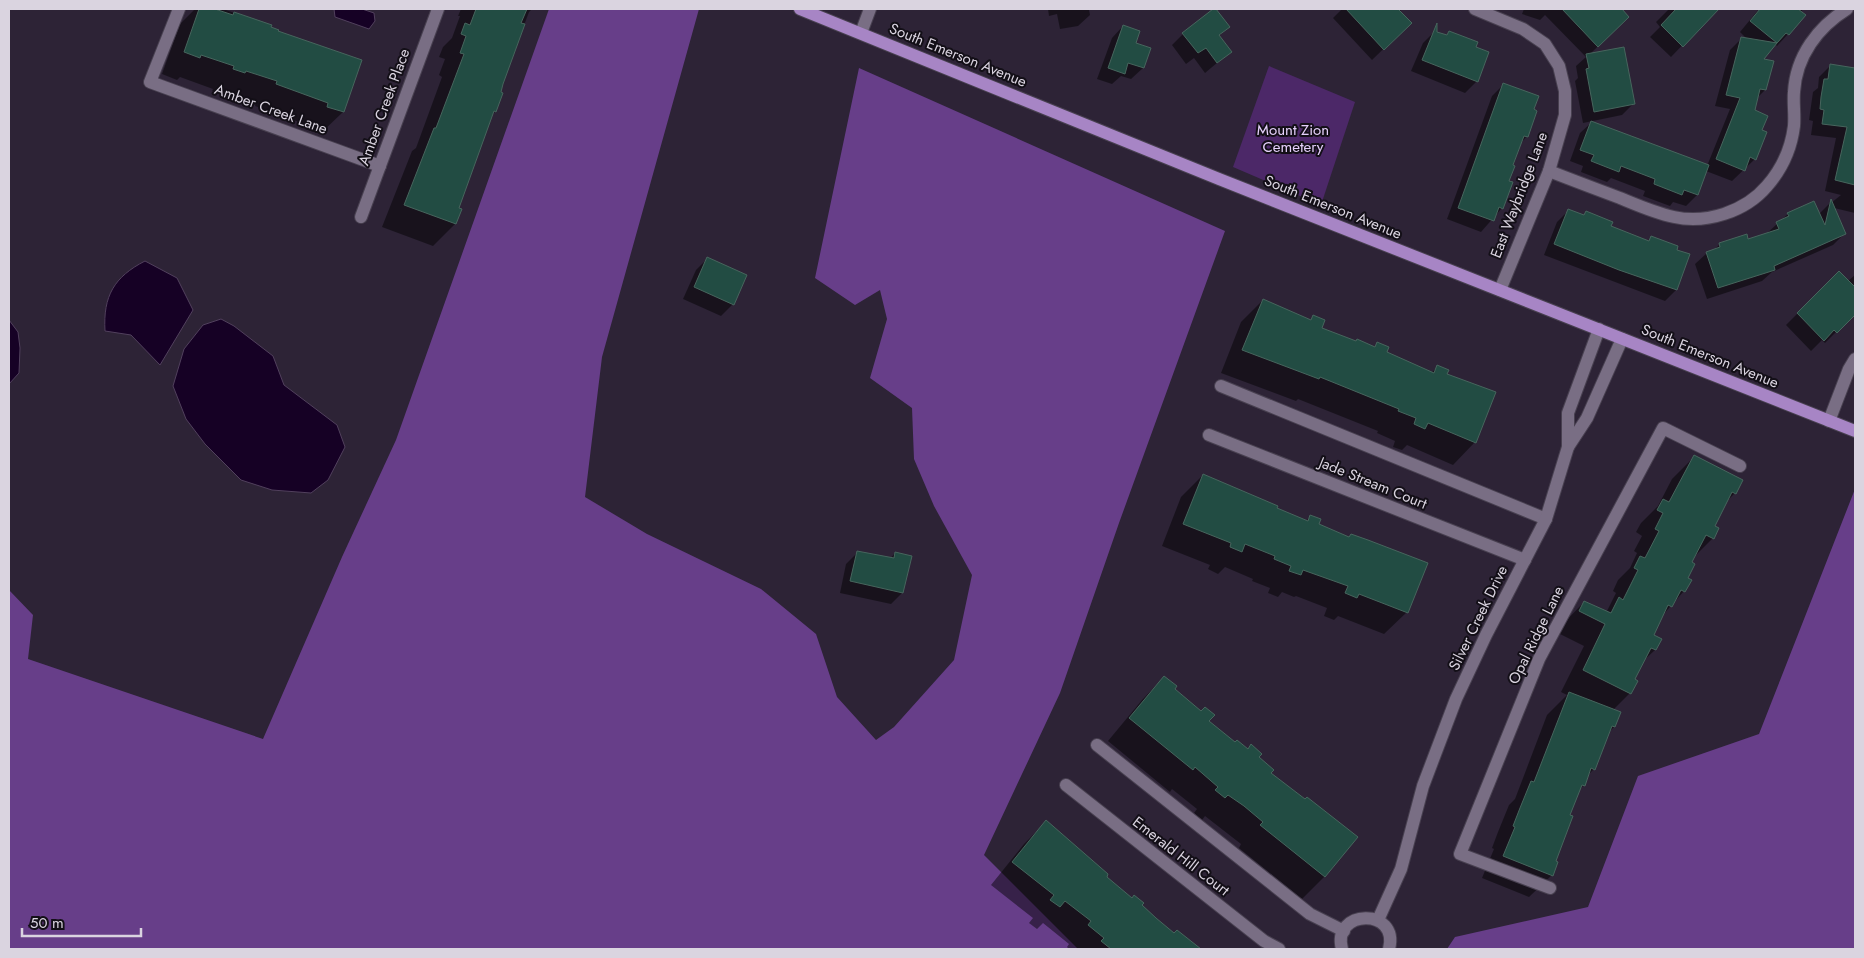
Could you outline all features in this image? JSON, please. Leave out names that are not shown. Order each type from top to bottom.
[{"type":"main road","name":"South Emerson Avenue","points":[[800,9],[1228,183],[1855,431]]},
{"type":"street","name":"Amber Creek Lane","points":[[179,9],[150,82],[380,166]]},
{"type":"street","name":"Amber Creek Place","points":[[361,217],[438,9]]},
{"type":"street","points":[[860,33],[870,9]]},
{"type":"street","name":"East Waybridge Lane","points":[[1475,9],[1529,32],[1545,44],[1559,66],[1565,91],[1565,115],[1549,171],[1500,290]]},
{"type":"street","points":[[1549,171],[1673,217],[1707,218],[1724,214],[1746,204],[1772,181],[1784,163],[1790,149],[1794,126],[1795,85],[1801,60],[1808,46],[1824,26],[1847,9]]},
{"type":"street","name":"Silver Creek Drive","points":[[1378,920],[1401,869],[1423,786],[1456,700],[1486,635],[1546,519],[1568,447],[1568,413],[1598,329]]},
{"type":"street","points":[[1568,447],[1588,418],[1622,339]]},
{"type":"street","points":[[1829,421],[1849,369],[1855,359]]},
{"type":"street","points":[[1221,386],[1546,519]]},
{"type":"street","name":"Opal Ridge Lane","points":[[1550,888],[1460,854],[1539,659],[1663,428],[1740,466]]},
{"type":"street","name":"Jade Stream Court","points":[[1209,435],[1525,560]]},
{"type":"street","points":[[1097,745],[1310,914],[1344,931]]},
{"type":"street","name":"Emerald Hill Court","points":[[1066,785],[1264,941],[1278,949]]},
{"type":"street","points":[[1342,949],[1341,937],[1348,924],[1362,917],[1378,920],[1388,932],[1390,939],[1388,949]]},
{"type":"green space","name":"Mount Zion Cemetery","points":[[1269,66],[1355,102],[1321,205],[1233,167]]},
{"type":"shaded area","points":[[334,9],[362,9],[374,13],[375,21],[369,29],[335,17]]},
{"type":"shaded area","points":[[549,9],[699,9],[602,357],[585,497],[647,534],[761,589],[816,634],[837,697],[876,740],[894,727],[954,660],[972,575],[934,506],[914,459],[912,408],[870,378],[887,319],[880,290],[855,305],[815,278],[859,68],[1225,231],[1119,523],[1060,693],[984,855],[1078,949],[9,949],[9,590],[33,615],[28,659],[263,739],[342,557],[396,440]]},
{"type":"shaded area","points":[[145,261],[177,278],[193,310],[160,365],[131,335],[105,331],[106,308],[113,289],[125,274]]},
{"type":"shaded area","points":[[221,319],[234,326],[273,356],[284,385],[337,425],[345,447],[328,480],[311,493],[272,490],[241,480],[205,444],[186,419],[173,386],[184,349],[203,325]]},
{"type":"shaded area","points":[[9,320],[18,332],[20,348],[19,373],[9,384]]},
{"type":"shaded area","points":[[1855,489],[1855,949],[1447,949],[1455,937],[1588,907],[1638,776],[1759,734]]},
{"type":"building","points":[[199,9],[215,9],[233,15],[234,12],[272,25],[271,27],[278,31],[362,60],[344,112],[327,107],[328,103],[276,84],[277,81],[233,69],[234,66],[201,55],[200,58],[184,52]]},
{"type":"building","points":[[476,9],[527,9],[521,23],[525,24],[503,84],[501,92],[503,93],[496,112],[494,111],[459,208],[462,209],[456,224],[404,205],[464,54],[460,53],[466,36],[461,34],[465,23],[470,25]]},
{"type":"building","points":[[1213,9],[1216,9],[1230,27],[1219,35],[1232,52],[1217,63],[1206,48],[1198,53],[1182,33]]},
{"type":"building","points":[[1346,9],[1398,9],[1412,23],[1384,50]]},
{"type":"building","points":[[1562,9],[1622,9],[1629,17],[1598,47]]},
{"type":"building","points":[[1676,9],[1719,9],[1683,47],[1661,25]]},
{"type":"building","points":[[1760,9],[1798,9],[1806,15],[1789,35],[1786,33],[1777,43],[1750,21]]},
{"type":"building","points":[[1437,23],[1437,32],[1447,35],[1449,31],[1478,42],[1476,47],[1489,52],[1478,82],[1422,60]]},
{"type":"building","points":[[1123,25],[1140,31],[1136,43],[1151,48],[1144,68],[1128,63],[1125,74],[1108,68]]},
{"type":"building","points":[[1741,37],[1777,43],[1764,59],[1774,61],[1766,90],[1760,89],[1755,110],[1768,116],[1762,130],[1767,132],[1756,160],[1750,157],[1745,171],[1716,159],[1740,98],[1726,95]]},
{"type":"building","points":[[1624,47],[1635,104],[1594,112],[1586,69],[1589,68],[1586,54]]},
{"type":"building","points":[[1830,64],[1855,68],[1855,185],[1835,180],[1847,127],[1822,124],[1824,110],[1820,109],[1821,97],[1824,79],[1828,79]]},
{"type":"building","points":[[1503,83],[1539,96],[1534,109],[1537,111],[1528,137],[1524,136],[1513,165],[1515,166],[1509,181],[1513,182],[1503,209],[1499,207],[1494,221],[1458,208]]},
{"type":"building","points":[[1591,121],[1709,165],[1698,195],[1684,190],[1682,195],[1654,184],[1655,179],[1621,166],[1619,172],[1591,161],[1594,155],[1580,150]]},
{"type":"building","points":[[1831,199],[1846,234],[1774,266],[1775,270],[1718,288],[1706,252],[1720,247],[1719,243],[1747,234],[1748,239],[1779,229],[1776,222],[1789,216],[1787,213],[1814,201],[1825,225]]},
{"type":"building","points":[[1568,209],[1584,215],[1586,211],[1613,222],[1611,226],[1649,241],[1651,236],[1678,246],[1677,250],[1690,254],[1677,290],[1619,270],[1554,244]]},
{"type":"building","points":[[707,257],[747,275],[734,305],[694,287]]},
{"type":"building","points":[[1839,271],[1855,287],[1855,315],[1837,333],[1834,330],[1824,341],[1797,313]]},
{"type":"building","points":[[1263,299],[1311,320],[1313,315],[1325,320],[1322,328],[1356,341],[1357,339],[1375,347],[1377,342],[1389,347],[1387,352],[1434,373],[1437,365],[1449,370],[1447,374],[1496,392],[1476,443],[1428,423],[1425,429],[1414,424],[1416,418],[1398,411],[1399,409],[1320,377],[1319,379],[1242,350]]},
{"type":"building","points":[[1694,455],[1743,480],[1736,494],[1732,492],[1715,526],[1719,528],[1714,539],[1706,535],[1692,562],[1695,564],[1688,578],[1692,580],[1685,592],[1681,590],[1672,607],[1668,605],[1654,635],[1662,639],[1656,650],[1651,648],[1635,679],[1638,681],[1631,694],[1583,670],[1605,624],[1579,611],[1584,601],[1611,613],[1619,597],[1623,600],[1638,570],[1634,568],[1640,556],[1645,558],[1659,531],[1655,529],[1663,513],[1657,510],[1663,499],[1669,502]]},
{"type":"building","points":[[1203,474],[1308,521],[1310,515],[1321,519],[1319,524],[1349,537],[1351,534],[1428,563],[1408,613],[1359,594],[1357,598],[1345,593],[1348,586],[1303,570],[1301,575],[1289,571],[1291,566],[1274,559],[1275,556],[1245,544],[1242,552],[1230,547],[1231,543],[1183,524]]},
{"type":"building","points":[[857,551],[894,558],[895,552],[912,556],[903,593],[850,581]]},
{"type":"building","points":[[1164,676],[1177,686],[1175,689],[1201,711],[1205,707],[1215,715],[1209,721],[1235,742],[1237,740],[1248,749],[1251,744],[1262,754],[1259,757],[1274,770],[1271,773],[1305,799],[1307,797],[1358,837],[1325,877],[1260,825],[1263,822],[1244,806],[1228,795],[1225,798],[1215,790],[1218,787],[1195,767],[1193,770],[1129,718]]},
{"type":"building","points":[[1569,692],[1621,712],[1615,727],[1612,726],[1595,770],[1591,768],[1585,786],[1582,785],[1570,815],[1573,816],[1556,861],[1558,862],[1553,876],[1503,856],[1515,827],[1513,826],[1520,808],[1531,781],[1534,782]]},
{"type":"building","points":[[1046,820],[1108,874],[1107,877],[1132,898],[1134,895],[1144,903],[1142,905],[1174,933],[1177,930],[1201,949],[1111,949],[1101,941],[1104,938],[1088,925],[1091,921],[1065,901],[1060,907],[1050,900],[1054,895],[1012,862]]}]
